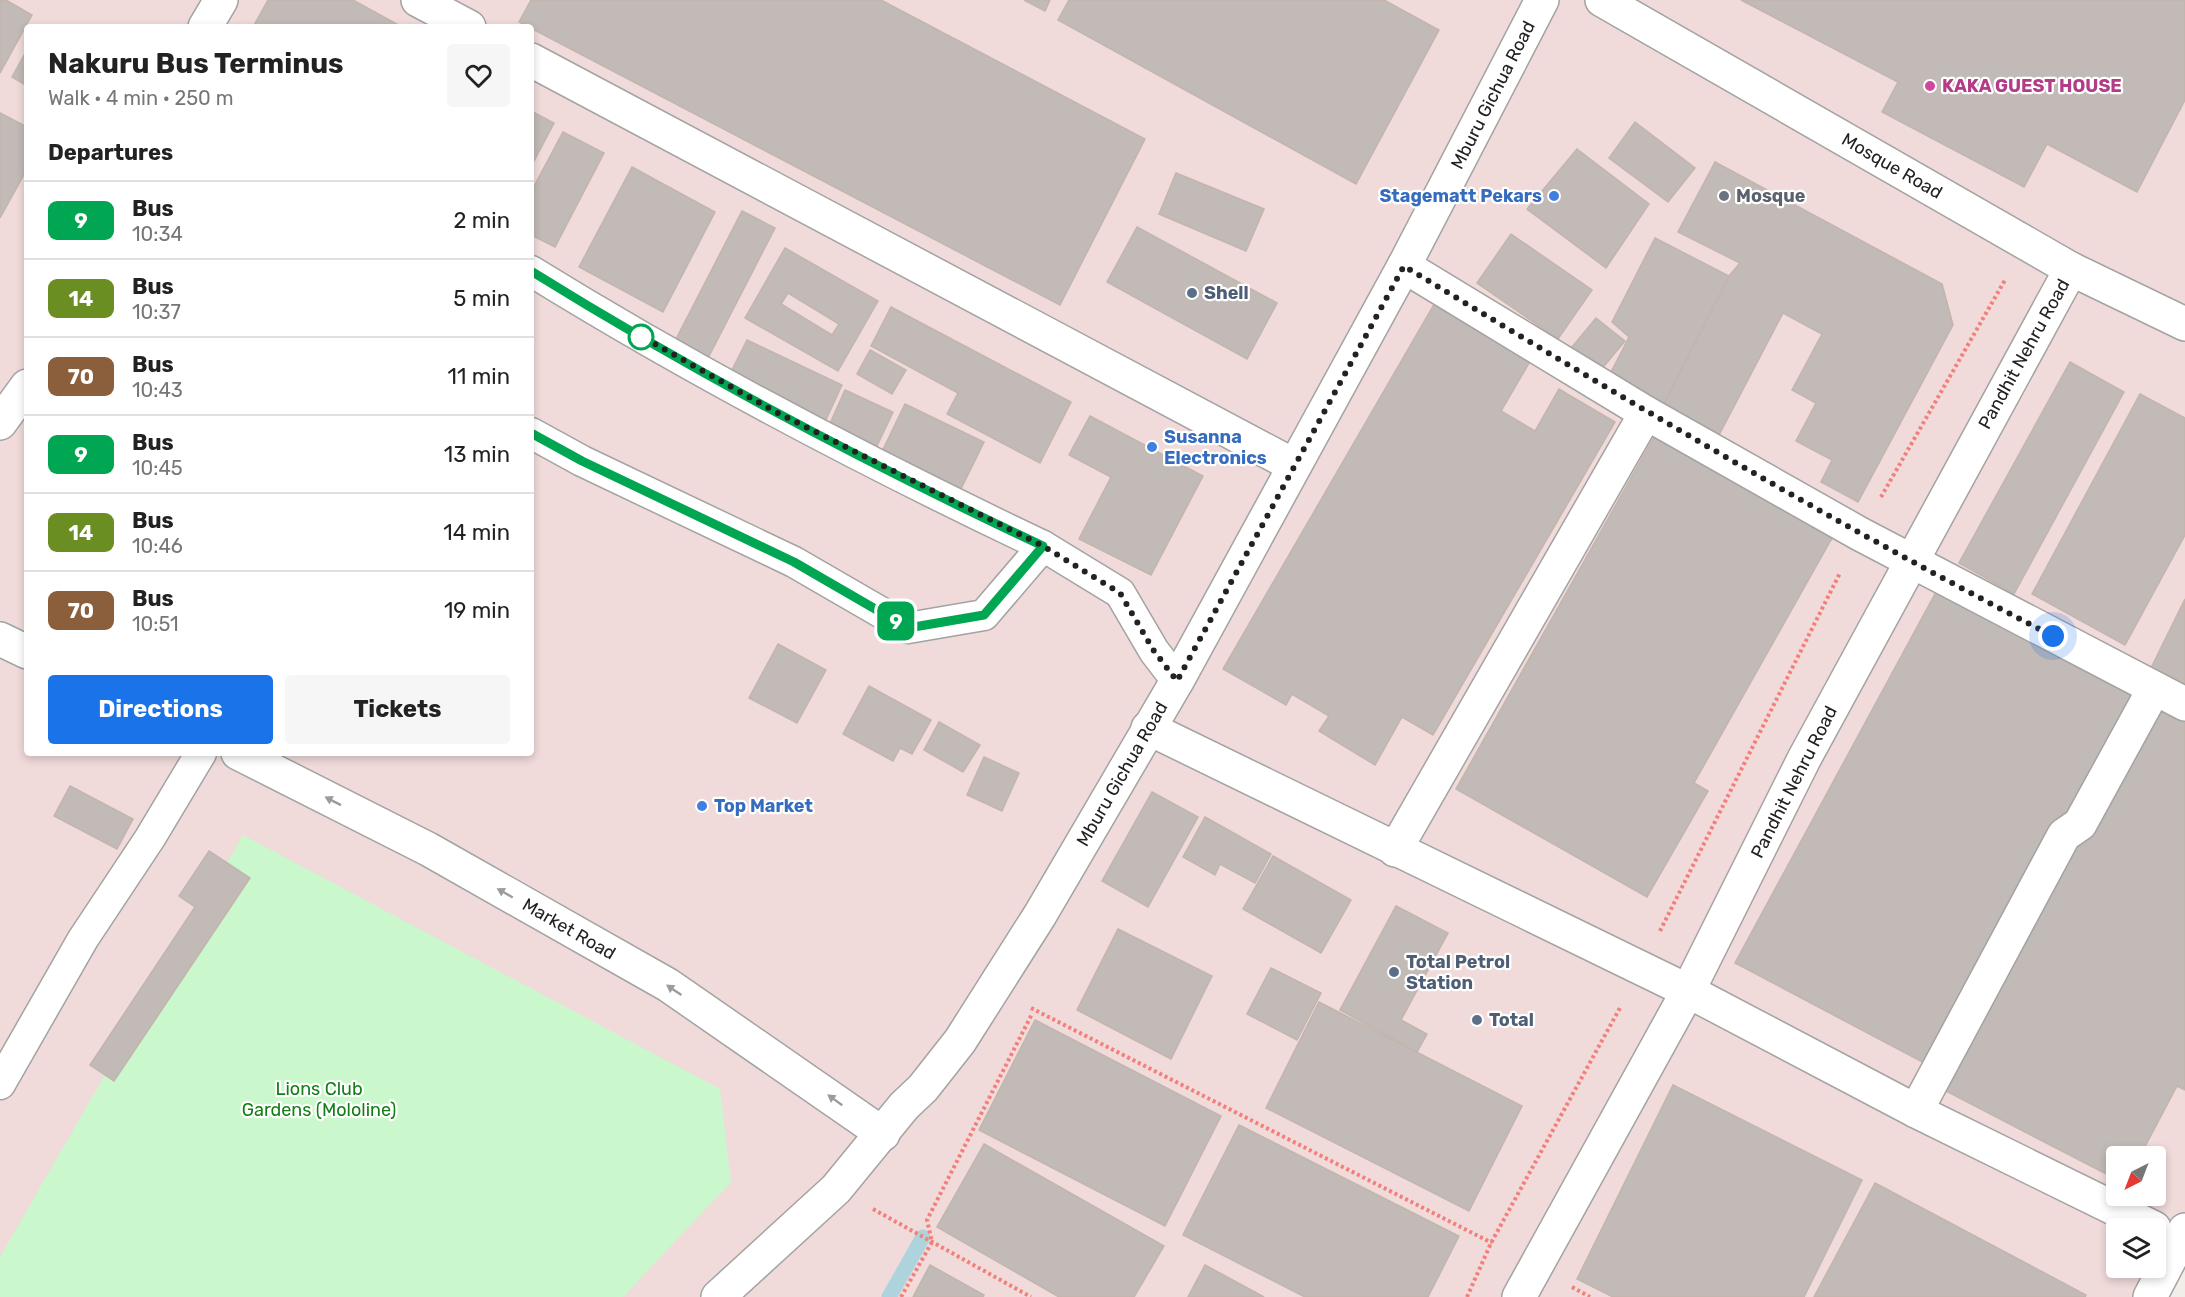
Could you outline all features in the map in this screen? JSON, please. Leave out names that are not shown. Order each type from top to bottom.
[{"type":"street","points":[[207,24],[221,0]]},
{"type":"street","points":[[418,0],[463,24]]},
{"type":"street","name":"Mburu Gichua Road","points":[[733,1292],[836,1189],[960,1041],[1040,915],[1177,681],[1293,465],[1404,266],[1542,0]]},
{"type":"street","name":"Mosque Road","points":[[1602,0],[2071,269],[2185,324]]},
{"type":"street","points":[[534,62],[1293,465]]},
{"type":"street","points":[[1404,266],[1646,413],[1860,534],[2185,705]]},
{"type":"street","name":"Pandhit Nehru Road","points":[[1519,1297],[1688,991],[1804,759],[2071,269]]},
{"type":"street","points":[[0,423],[24,390]]},
{"type":"street","points":[[1395,850],[1646,413]]},
{"type":"street","points":[[0,639],[24,651]]},
{"type":"street","points":[[1916,1111],[2064,835],[2080,824],[2154,689]]},
{"type":"street","points":[[1148,728],[1688,991],[1916,1111],[2168,1232],[2150,1297]]},
{"type":"street","name":"Market Road","points":[[244,756],[428,849],[668,985],[883,1134]]},
{"type":"lane","points":[[534,273],[600,314],[774,411],[1043,546],[1120,593],[1154,651],[1177,681]]},
{"type":"lane","points":[[534,435],[582,461],[794,562],[908,628],[984,615],[1043,546]]},
{"type":"lane","points":[[0,1084],[83,939],[150,838],[199,756]]},
{"type":"path","points":[[1467,1297],[1491,1243],[1641,968],[1860,534],[2026,243]]},
{"type":"path","points":[[993,988],[1535,1266]]},
{"type":"path","points":[[901,1297],[932,1242],[927,1220],[1040,1000]]},
{"type":"path","points":[[836,1189],[1030,1297]]},
{"type":"shaded area","points":[[0,0],[2185,0],[2185,1231],[2166,1268],[2166,1218],[2106,1218],[2106,1278],[2161,1278],[2151,1297],[0,1297]]},
{"type":"green space","name":"Lions Club Gardens (Mololine)","points":[[243,835],[720,1089],[731,1182],[623,1297],[0,1297],[0,1257]]},
{"type":"building","points":[[0,0],[6,0],[32,15],[27,24],[24,24],[24,30],[0,73]]},
{"type":"building","points":[[268,0],[353,0],[397,24],[255,24]]},
{"type":"building","points":[[531,0],[881,0],[1145,139],[1060,305],[534,30],[534,24],[519,22]]},
{"type":"building","points":[[1024,0],[1050,0],[1045,11]]},
{"type":"building","points":[[1069,0],[1384,0],[1439,30],[1356,184],[1058,20]]},
{"type":"building","points":[[1741,0],[2185,0],[2185,100],[2137,192],[2047,144],[2024,187],[1882,112],[1898,82]]},
{"type":"building","points":[[24,55],[24,84],[12,77]]},
{"type":"building","points":[[0,113],[24,125],[24,174],[0,218]]},
{"type":"building","points":[[534,113],[554,123],[534,161]]},
{"type":"building","points":[[1635,122],[1695,168],[1668,202],[1609,158]]},
{"type":"building","points":[[563,132],[604,153],[555,247],[534,236],[534,186]]},
{"type":"building","points":[[1577,149],[1649,204],[1606,268],[1527,209]]},
{"type":"building","points":[[1715,162],[1942,284],[1953,325],[1858,502],[1821,482],[1832,460],[1796,441],[1816,403],[1792,390],[1822,334],[1783,313],[1719,435],[1663,406],[1729,276],[1740,263],[1678,232]]},
{"type":"building","points":[[632,167],[715,212],[663,312],[579,267]]},
{"type":"building","points":[[1176,173],[1264,209],[1246,251],[1159,214]]},
{"type":"building","points":[[742,211],[775,228],[707,360],[674,343]]},
{"type":"building","name":"Shell","points":[[1137,227],[1277,303],[1247,359],[1107,282]]},
{"type":"building","points":[[1511,234],[1592,290],[1558,339],[1477,283]]},
{"type":"building","points":[[1655,238],[1729,276],[1663,406],[1608,378],[1629,337],[1612,322]]},
{"type":"building","points":[[785,248],[878,301],[838,371],[745,318]],"holes":[[[788,293],[839,324],[832,335],[781,304]]]},
{"type":"building","points":[[1436,301],[1532,358],[1501,411],[1535,431],[1559,389],[1615,422],[1433,735],[1402,717],[1375,765],[1319,731],[1329,716],[1292,694],[1286,705],[1223,669]]},
{"type":"building","points":[[891,307],[1071,402],[1040,463],[947,414],[958,393],[871,346]]},
{"type":"building","points":[[1596,318],[1625,341],[1600,371],[1572,347]]},
{"type":"building","points":[[747,340],[842,385],[823,426],[727,380]]},
{"type":"building","points":[[870,350],[906,370],[892,394],[857,374]]},
{"type":"building","points":[[2070,362],[2124,392],[2014,594],[1959,563]]},
{"type":"building","points":[[845,390],[893,412],[875,450],[828,428]]},
{"type":"building","points":[[2140,394],[2185,418],[2185,535],[2125,645],[2032,594]]},
{"type":"building","points":[[905,404],[984,442],[956,499],[877,462]]},
{"type":"building","points":[[1090,416],[1203,476],[1151,575],[1079,539],[1111,477],[1069,455]]},
{"type":"building","points":[[1654,437],[1832,538],[1694,783],[1708,791],[1647,897],[1456,789]]},
{"type":"building","points":[[1936,592],[2135,697],[2074,816],[2064,812],[1930,1066],[1735,963]]},
{"type":"building","points":[[2185,599],[2185,690],[2149,672]]},
{"type":"building","points":[[778,644],[826,670],[797,723],[749,698]]},
{"type":"building","points":[[869,686],[931,720],[912,754],[900,748],[893,761],[843,734]]},
{"type":"building","points":[[2153,705],[2185,722],[2185,1090],[2177,1086],[2145,1146],[2106,1146],[2106,1174],[1944,1090],[2072,843],[2080,847]]},
{"type":"building","points":[[939,722],[980,745],[963,772],[924,750]]},
{"type":"building","points":[[984,757],[1019,773],[1002,811],[967,795]]},
{"type":"building","points":[[70,786],[133,819],[117,849],[54,816]]},
{"type":"building","points":[[1152,792],[1198,817],[1148,907],[1102,881]]},
{"type":"building","points":[[1205,817],[1271,854],[1255,883],[1220,864],[1215,875],[1183,857]]},
{"type":"building","points":[[209,851],[250,878],[114,1081],[90,1065],[195,907],[179,896]]},
{"type":"building","points":[[1273,856],[1351,900],[1321,953],[1243,909]]},
{"type":"building","name":"Total Petrol Station","points":[[1396,906],[1448,933],[1401,1020],[1427,1034],[1417,1052],[1340,1010]]},
{"type":"building","points":[[1118,929],[1212,976],[1171,1059],[1077,1010]]},
{"type":"building","points":[[1271,968],[1321,993],[1297,1040],[1247,1014]]},
{"type":"building","points":[[1319,1002],[1522,1106],[1469,1211],[1266,1108]]},
{"type":"building","points":[[1035,1020],[1221,1116],[1165,1226],[979,1130]]},
{"type":"building","points":[[1673,1085],[1862,1180],[1804,1297],[1613,1297],[1577,1279]]},
{"type":"building","points":[[1239,1125],[1459,1236],[1428,1297],[1305,1297],[1183,1235]]},
{"type":"building","points":[[984,1144],[1164,1246],[1134,1297],[1059,1297],[937,1227]]},
{"type":"building","points":[[1875,1183],[2086,1295],[2085,1297],[1814,1297]]},
{"type":"building","points":[[930,1265],[984,1295],[983,1297],[913,1297]]},
{"type":"building","points":[[1205,1265],[1264,1297],[1188,1297]]},
{"type":"waterway","points":[[889,1297],[923,1237]]},
{"type":"bus line","name":"9","points":[[534,273],[600,314],[774,411],[967,510],[1043,546],[984,615],[908,628],[794,562],[582,461],[534,435]]},
{"type":"place","name":"KAKA GUEST HOUSE","points":[[1930,86]]},
{"type":"place","name":"Stagematt Pekars","points":[[1554,196]]},
{"type":"place","name":"Mosque","points":[[1724,196]]},
{"type":"place","name":"Shell","points":[[1192,293]]},
{"type":"place","name":"Susanna Electronics","points":[[1152,447]]},
{"type":"place","name":"Top Market","points":[[702,806]]},
{"type":"place","name":"Total Petrol Station","points":[[1394,972]]},
{"type":"place","name":"Total","points":[[1477,1020]]},
{"type":"route","points":[[641,337],[639,335],[774,411],[967,510],[1043,546],[1120,593],[1154,651],[1177,681],[1293,465],[1404,266],[1646,413],[1910,562],[2053,636]]}]
